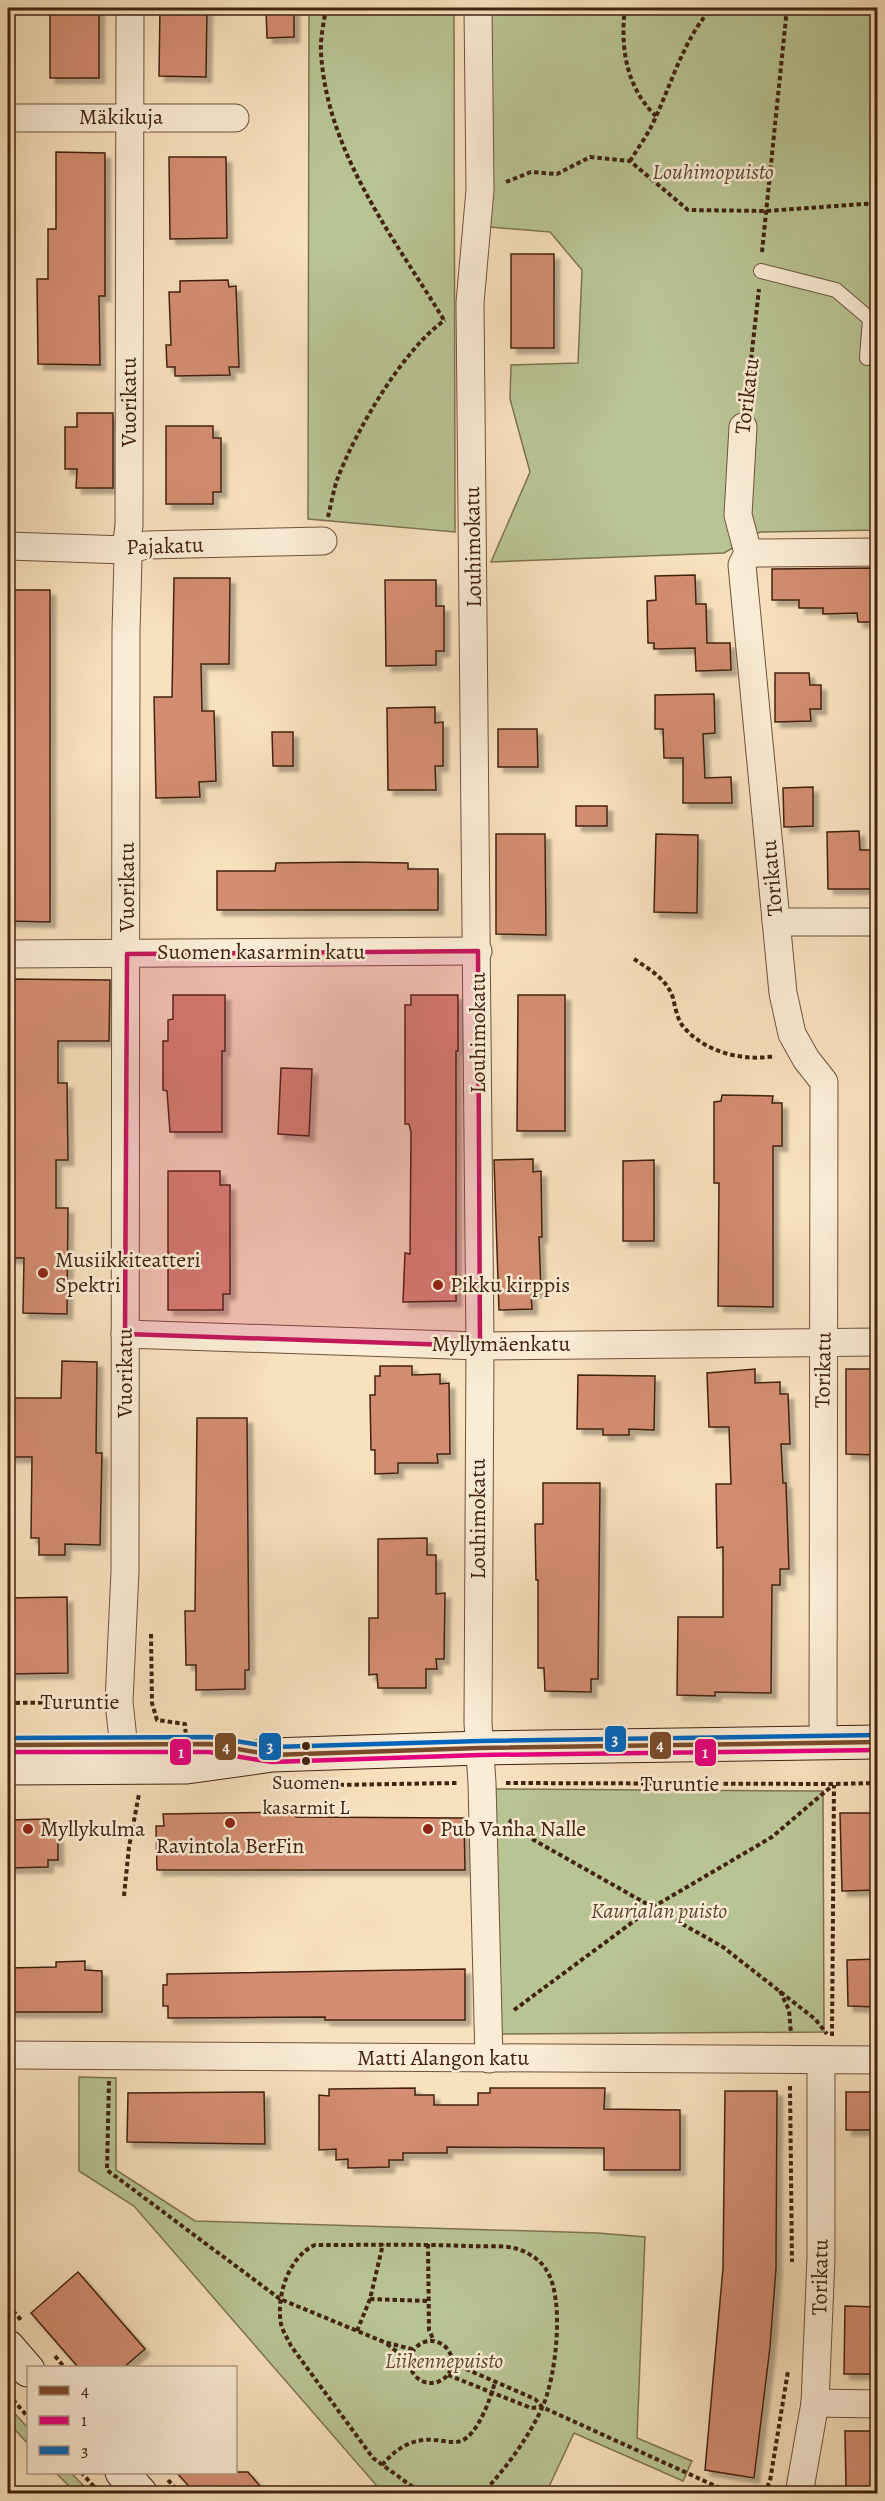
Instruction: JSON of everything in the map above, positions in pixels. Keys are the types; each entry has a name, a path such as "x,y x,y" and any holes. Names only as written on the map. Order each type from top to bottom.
{"main road":[{"name":"Turuntie","path":"8,1768 187,1767 272,1755 480,1748 878,1742"},
{"name":"Turuntie","path":"8,1745 130,1767"},
{"path":"8,2347 27,2369"},
{"path":"124,2474 141,2493"}],"street":[{"name":"Vuorikatu","path":"130,8 129,525 126,550 128,559 125,1571 119,1702 130,1767"},
{"name":"Louhimokatu","path":"478,8 480,190 470,303 480,1346 480,1748 489,2059"},
{"name":"Mäkikuja","path":"8,118 235,118"},
{"name":"Torikatu","path":"743,427 738,515 748,553 742,565 783,993 792,1034 824,1082 823,1743"},
{"name":"Pajakatu","path":"8,546 126,550 147,545 323,541"},
{"path":"748,553 878,552"},
{"path":"776,922 878,922"},
{"name":"Suomen kasarmin katu","path":"8,954 477,951"},
{"name":"Myllymäenkatu","path":"125,1334 480,1346 878,1342"},
{"name":"Torikatu","path":"799,2493 815,2403 827,2049"},
{"name":"Matti Alangon katu","path":"8,2055 489,2059 827,2049 878,2060"},
{"path":"815,2403 878,2404"}],"lane":[{"path":"761,271 836,290 870,319 867,358"}],"path":[{"path":"326,8 321,51 326,96 337,134 367,195 444,321"},
{"path":"625,8 622,30 633,86 646,106 656,116"},
{"path":"630,161 656,116 703,16 712,8"},
{"name":"Torikatu","path":"743,427 787,8"},
{"path":"480,190 531,172 556,174 590,157 630,161 688,210 766,211 878,203"},
{"path":"323,541 337,482 364,422 396,374 433,329 470,303"},
{"path":"634,959 657,974 672,994 681,1024 706,1045 739,1057 764,1058 802,1052"},
{"name":"Turuntie","path":"8,1703 152,1702"},
{"path":"124,1896 129,1847 130,1767"},
{"name":"Turuntie","path":"482,1783 834,1784 878,1782"},
{"path":"482,1783 512,1824 532,1839 723,1947 815,2019 827,2049"},
{"path":"488,2032 524,2002 653,1907 772,1837 834,1784"},
{"path":"827,2049 834,1784"},
{"path":"780,1991 789,2010 792,2038"},
{"path":"108,2055 107,2170 280,2299 384,2342 415,2349"},
{"path":"790,2085 792,2271"},
{"path":"357,2331 370,2299 383,2244"},
{"path":"428,2244 429,2330 435,2342"},
{"path":"426,2493 373,2458 291,2346 282,2328 280,2299 294,2263 305,2250 315,2245 428,2244 514,2248 534,2257 546,2269 552,2280 555,2304 556,2355 543,2407 503,2471 482,2493"},
{"path":"370,2299 428,2301"},
{"path":"384,2342 410,2362 414,2374 425,2382 438,2382 448,2374 452,2363 446,2347 435,2342 424,2343 415,2349 410,2362"},
{"path":"452,2363 535,2399 543,2407 732,2493"},
{"path":"764,2493 770,2481 789,2363"},
{"path":"448,2374 531,2408 543,2407"},
{"path":"382,2465 405,2444 433,2439 447,2442 461,2441 470,2436 493,2392 495,2382"},
{"path":"8,2394 27,2416"},
{"path":"83,2474 100,2493"},
{"path":"163,2474 181,2493"}],"highlighted area":[{"path":"478,951 480,1346 125,1334 127,954"}],"green space":[{"path":"309,8 454,8 455,532 308,519"},
{"name":"Louhimopuisto","path":"488,8 877,8 877,530 760,532 724,553 491,562 530,472 510,399 511,365 578,363 582,270 550,232 489,227"},
{"name":"Kaurialan puisto","path":"492,1789 823,1791 824,2032 497,2034"},
{"name":"Liikennepuisto","path":"79,2077 116,2078 116,2170 195,2221 598,2233 645,2237 637,2438 692,2461 683,2481 574,2433 546,2493 383,2493 134,2206 79,2171"},
{"path":"8,2406 27,2427 27,2443 8,2422"},
{"path":"57,2474 72,2474 91,2493 76,2493"}],"building":[{"path":"50,8 99,8 99,78 50,78"},
{"path":"160,8 207,8 206,77 159,76"},
{"path":"266,8 294,8 294,37 267,38"},
{"path":"56,152 105,153 105,296 99,296 100,365 38,364 37,279 48,279 48,229 56,229"},
{"path":"169,157 226,157 227,238 170,239"},
{"path":"511,254 554,254 554,348 511,348"},
{"path":"228,280 229,287 236,286 239,367 229,367 230,375 175,376 175,367 167,367 166,345 171,345 169,292 180,292 180,281"},
{"path":"77,413 113,413 113,488 76,488 77,469 65,469 65,427 77,427"},
{"path":"166,426 213,426 213,438 221,438 221,492 213,492 213,504 166,504"},
{"path":"872,568 873,576 878,576 878,622 858,622 857,613 823,614 823,608 799,608 799,600 772,600 772,569"},
{"path":"695,575 696,604 706,604 707,643 730,643 731,670 696,671 695,648 654,649 654,643 648,643 647,601 656,600 655,576"},
{"path":"174,578 230,578 229,664 201,664 202,711 214,711 216,781 199,782 200,797 156,798 154,697 172,697"},
{"path":"385,580 436,580 436,606 444,606 444,651 436,651 436,665 386,666"},
{"path":"8,590 50,590 50,922 8,921"},
{"path":"775,673 809,673 810,685 821,685 821,709 810,709 811,721 775,722"},
{"path":"714,694 715,733 703,734 705,778 731,777 732,803 683,803 683,758 664,758 663,729 655,729 655,695"},
{"path":"435,707 435,723 443,722 443,766 435,766 436,790 388,790 387,708"},
{"path":"498,729 537,729 538,767 498,767"},
{"path":"272,732 293,732 293,766 273,766"},
{"path":"813,787 813,826 784,827 783,788"},
{"path":"576,806 607,806 607,826 576,826"},
{"path":"859,831 860,850 878,850 878,889 828,889 827,832"},
{"path":"496,834 545,834 546,935 496,934"},
{"path":"656,834 698,835 697,913 654,912"},
{"path":"276,863 408,863 408,869 438,869 438,910 217,910 217,871 275,871"},
{"path":"8,979 110,980 109,1041 58,1041 58,1083 67,1083 68,1160 56,1160 56,1208 68,1208 67,1314 23,1313 24,1258 8,1258 8,1084 13,1084 13,1040 8,1040"},
{"path":"173,995 225,995 222,1132 170,1132 167,1091 163,1090 163,1041 168,1041 168,1020 173,1019"},
{"path":"411,995 458,995 456,1301 403,1302 405,1253 410,1254 411,1132 409,1124 405,1124 405,1005 411,1005"},
{"path":"518,995 565,995 565,1131 517,1131"},
{"path":"281,1068 312,1069 309,1136 278,1134"},
{"path":"722,1095 773,1096 772,1103 782,1103 782,1146 773,1146 773,1307 718,1306 719,1183 714,1183 714,1102 721,1101"},
{"path":"533,1159 533,1172 541,1171 542,1237 539,1237 541,1292 531,1292 532,1309 499,1310 494,1160"},
{"path":"654,1160 654,1241 623,1241 623,1161"},
{"path":"168,1171 220,1171 220,1185 230,1185 230,1294 223,1294 223,1310 168,1310"},
{"path":"62,1361 97,1362 96,1453 102,1453 100,1545 65,1544 65,1555 39,1555 39,1538 31,1538 32,1457 8,1457 8,1398 61,1398"},
{"path":"380,1366 412,1366 412,1375 440,1374 440,1384 449,1383 450,1454 437,1454 438,1463 398,1463 398,1473 375,1474 375,1450 371,1450 370,1395 375,1395 375,1376 380,1376"},
{"path":"755,1369 755,1383 780,1382 780,1394 788,1394 790,1444 781,1444 783,1483 786,1483 789,1569 780,1569 780,1585 772,1585 771,1693 715,1692 715,1696 677,1695 678,1617 723,1617 723,1547 717,1548 716,1484 731,1484 729,1427 709,1427 707,1373"},
{"path":"846,1369 878,1369 878,1455 846,1454"},
{"path":"578,1375 655,1376 654,1430 629,1429 629,1435 603,1435 603,1429 577,1429"},
{"path":"197,1418 247,1418 249,1670 245,1670 245,1689 196,1690 196,1665 186,1665 185,1611 195,1611"},
{"path":"543,1483 600,1483 598,1679 591,1679 591,1692 545,1691 544,1668 538,1668 538,1580 536,1580 535,1524 543,1524"},
{"path":"427,1538 427,1555 436,1555 436,1594 445,1593 444,1659 436,1659 437,1669 426,1669 426,1688 378,1688 377,1674 369,1675 369,1618 378,1618 378,1539"},
{"path":"67,1597 68,1673 8,1674 8,1598"},
{"path":"296,1812 296,1817 464,1818 465,1870 157,1870 156,1826 164,1826 163,1814"},
{"path":"840,1813 878,1813 878,1890 842,1891"},
{"name":"Myllykulma","path":"49,1819 49,1837 58,1837 58,1860 48,1860 48,1867 8,1868 8,1820"},
{"path":"878,1959 878,2007 848,2006 847,1960"},
{"path":"85,1961 85,1970 102,1971 102,2012 8,2012 8,1968 56,1967 56,1962"},
{"path":"465,1969 465,2020 325,2020 325,2017 168,2018 168,2006 163,2006 163,1985 167,1985 167,1974"},
{"path":"415,2088 415,2095 434,2095 434,2105 478,2105 478,2093 490,2093 490,2088 605,2088 604,2109 680,2110 680,2170 604,2170 604,2148 447,2147 447,2153 403,2153 403,2160 389,2160 389,2167 348,2168 348,2159 336,2160 336,2149 319,2150 319,2095 329,2096 329,2089"},
{"path":"725,2091 777,2091 776,2268 770,2347 754,2478 705,2470 723,2268"},
{"path":"264,2092 265,2144 127,2142 128,2093"},
{"path":"846,2092 878,2092 878,2130 846,2130"},
{"path":"78,2272 145,2349 125,2366 77,2366 31,2313"},
{"path":"845,2306 878,2307 878,2374 844,2374"},
{"path":"845,2431 878,2431 878,2487 846,2487"},
{"path":"248,2472 266,2493 195,2493 178,2474"}],"transit line":[{"name":"3","path":"8,1738 210,1737 273,1747 480,1741 878,1735"},
{"name":"4","path":"8,1745 210,1744 272,1755 480,1748 878,1742"},
{"name":"1","path":"8,1752 209,1752 272,1762 480,1755 878,1750"}],"place":[{"name":"Musiikkiteatteri Spektri","path":"43,1273"},
{"name":"Pikku kirppis","path":"438,1285"},
{"name":"Suomen kasarmit L","path":"306,1761"},
{"name":"Ravintola BerFin","path":"230,1823"},
{"name":"Myllykulma","path":"28,1829"},
{"name":"Pub Vanha Nalle","path":"428,1829"}]}
